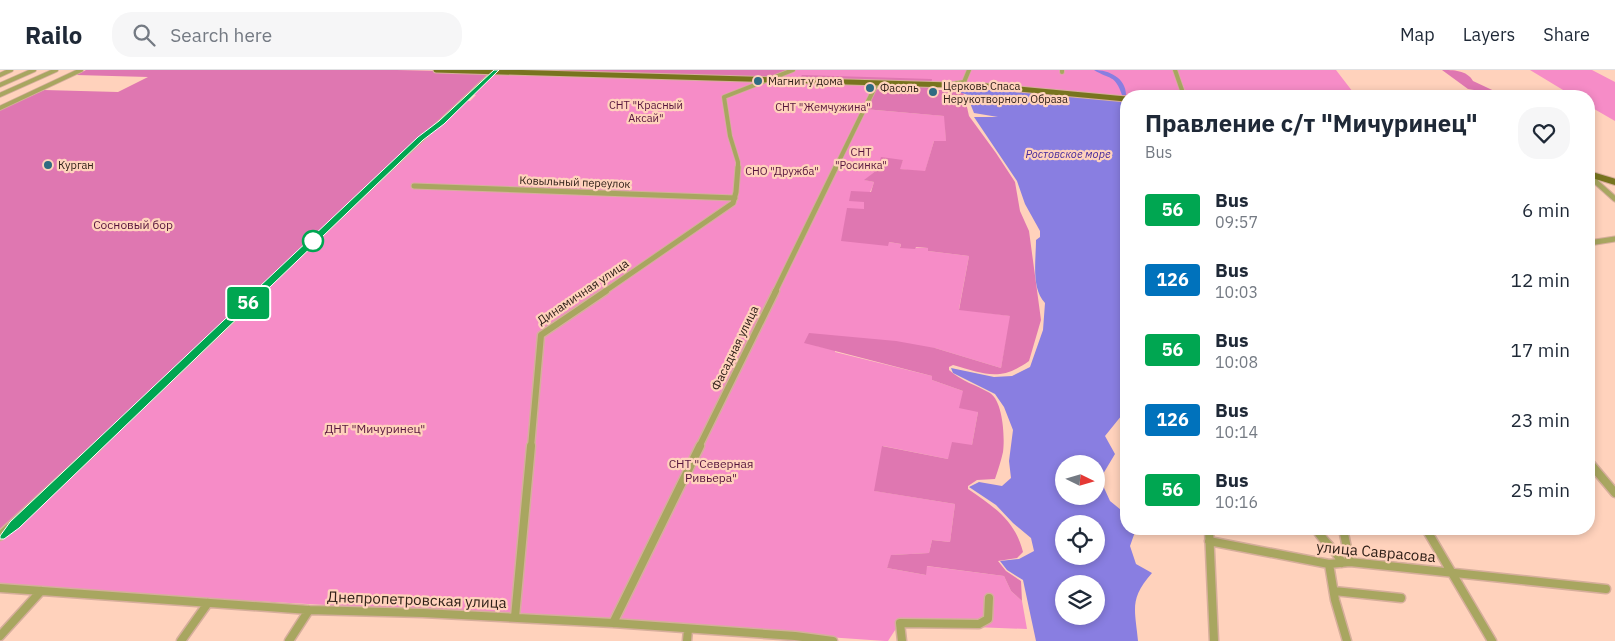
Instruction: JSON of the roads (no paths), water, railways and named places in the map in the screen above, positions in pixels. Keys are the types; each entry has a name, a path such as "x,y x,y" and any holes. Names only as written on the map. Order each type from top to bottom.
{"main road":[{"path":"436,70 496,70 993,86 1120,98"},
{"path":"1595,176 1615,182"}],"street":[{"path":"0,75 10,70"},
{"path":"0,85 34,70"},
{"path":"0,95 56,70"},
{"path":"0,108 81,70"},
{"path":"0,536 14,525 496,70"},
{"path":"735,198 738,162 730,136 724,97 793,70"},
{"path":"951,85 964,82 969,70"},
{"path":"1175,70 1182,90"},
{"name":"Фасадная улица","path":"613,623 877,83"},
{"path":"1595,180 1615,199"},
{"name":"Ковыльный переулок","path":"414,186 735,198"},
{"name":"Динамичная улица","path":"515,617 541,335 729,208 735,198"},
{"path":"1595,242 1615,239"},
{"path":"1595,469 1615,493"},
{"path":"1209,535 1214,641"},
{"path":"1318,535 1320,539 1335,549 1346,563"},
{"path":"1344,535 1346,563"},
{"path":"1430,535 1492,641"},
{"name":"улица Саврасова","path":"1209,541 1329,564 1346,563 1452,572 1606,588"},
{"path":"1329,564 1347,641"},
{"name":"Днепропетровская улица","path":"0,588 308,610 515,617 613,623 833,641"},
{"path":"0,636 41,591"},
{"path":"1334,591 1401,598"},
{"path":"902,641 900,623 979,624 988,619 989,598"},
{"path":"181,641 208,603"},
{"path":"289,641 308,610"},
{"path":"687,641 688,629"}],"water":[{"name":"Ростовское море","path":"960,89 970,92 991,89 1120,101 1120,417 1105,436 1115,454 1105,471 1105,455 1055,455 1055,505 1105,505 1105,490 1110,501 1120,509 1120,535 1134,535 1130,546 1136,564 1152,573 1140,590 1135,605 1138,641 1036,641 1023,580 1007,570 1000,561 1019,559 1034,551 1031,538 996,505 969,487 979,482 1002,486 1011,478 1009,461 1013,430 1004,407 995,394 953,373 951,368 994,377 1012,376 1030,367 1043,330 1045,303 1038,290 1035,273 1036,240 1040,237 1040,231 1025,204 1017,181 974,117 998,117 974,113 968,98 971,96 959,92"}],"waterway":[{"path":"1096,70 1111,75 1118,80 1123,90"}],"place":[{"name":"Магнит у дома","path":"758,81"},
{"name":"Фасоль","path":"870,88"},
{"name":"Церковь Спаса Нерукотворного Образа","path":"933,92"},
{"name":"Курган","path":"48,165"}],"park label":[{"name":"СНТ \"Жемчужина\"","path":"823,107"},
{"name":"СНТ \"Красный Аксай\"","path":"646,111"},
{"name":"СНТ \"Росинка\"","path":"861,158"},
{"name":"СНО \"Дружба\"","path":"782,171"},
{"name":"Сосновый бор","path":"133,225"},
{"name":"ДНТ \"Мичуринец\"","path":"375,429"},
{"name":"СНТ \"Северная Ривьера\"","path":"711,471"}]}
